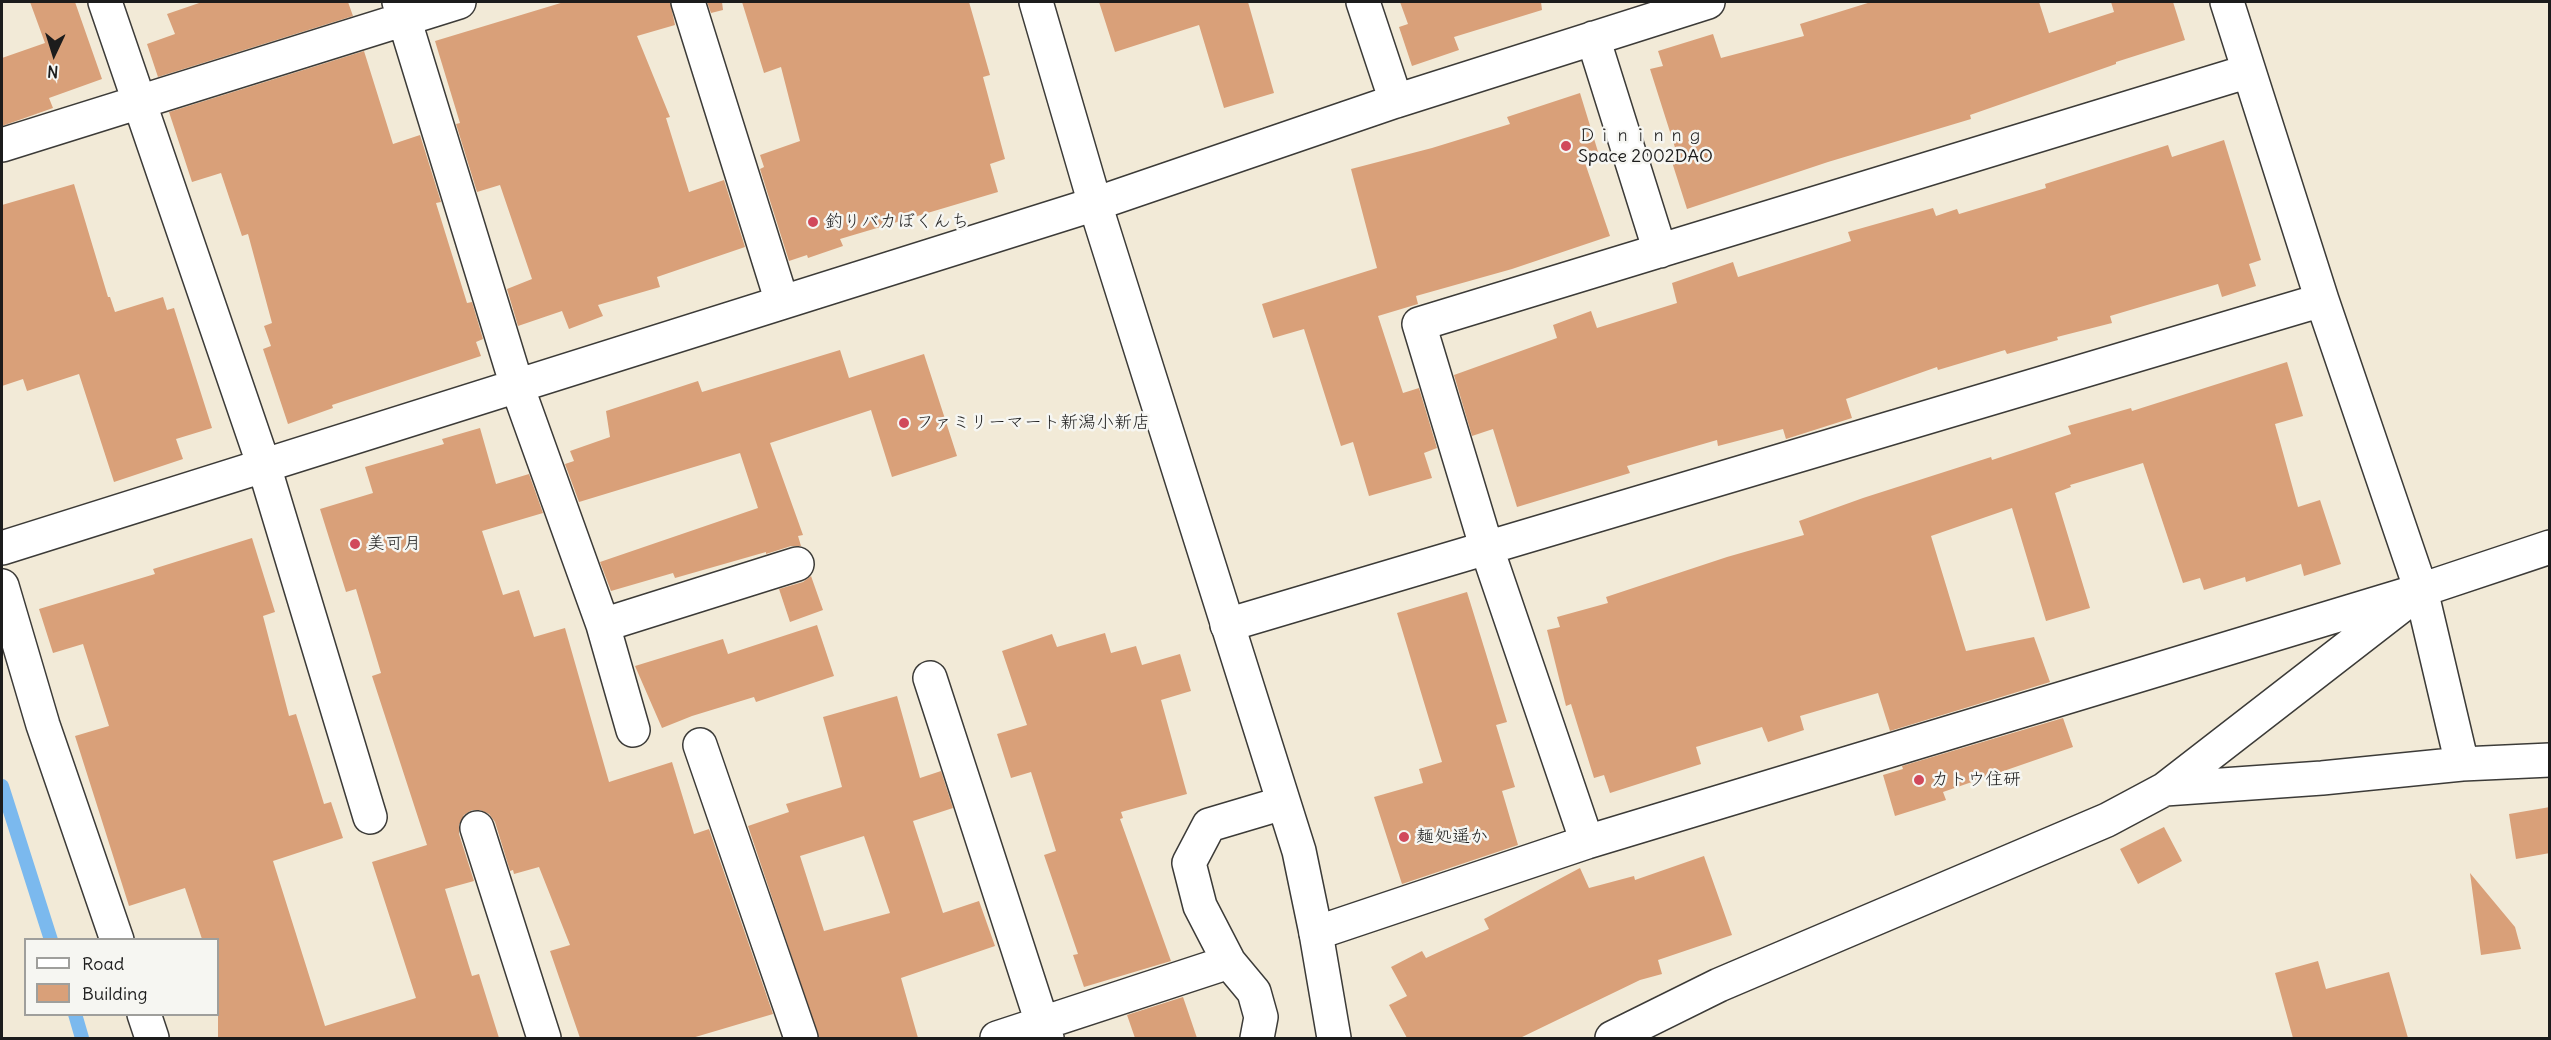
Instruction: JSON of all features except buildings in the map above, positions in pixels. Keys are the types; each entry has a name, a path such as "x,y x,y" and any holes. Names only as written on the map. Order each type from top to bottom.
{"street":[{"path":"105,2 264,466 370,817"},
{"path":"2,145 138,102 402,10 459,2"},
{"path":"688,2 782,302"},
{"path":"1036,2 1095,204 1299,851 1334,1038"},
{"path":"1363,2 1396,101"},
{"path":"2,548 1095,204 1396,101 1708,2"},
{"path":"2227,2 2322,300 2421,590 2462,764"},
{"path":"402,10 517,386 603,625 633,730"},
{"path":"1593,38 1660,251"},
{"path":"1587,842 1487,549 1419,324 2249,71"},
{"path":"1227,625 2322,300"},
{"path":"1316,933 1587,842 2421,590 2550,547"},
{"path":"603,625 797,564"},
{"path":"2,586 43,725 117,938"},
{"path":"1612,1038 1719,985 2107,820 2165,789 2421,590"},
{"path":"930,678 1044,1031"},
{"path":"700,745 801,1038"},
{"path":"2165,789 2322,778 2462,764 2550,760"},
{"path":"1257,1038 1261,1017 1254,992 1229,962 1200,906 1189,863 1209,825 1283,803"},
{"path":"477,828 544,1038"},
{"path":"997,1038 1044,1031 1229,962"},
{"path":"145,1016 152,1038"}],"waterway":[{"path":"2,786 50,938"},
{"path":"76,1016 82,1038"}],"place":[{"name":"Ｄｉｎｉｎｎｇ Space 2002DAO","path":"1566,146"},
{"name":"釣りバカぼくんち","path":"813,222"},
{"name":"ファミリーマート新潟小新店","path":"904,423"},
{"name":"美可月","path":"355,544"},
{"name":"カトウ住研","path":"1919,780"},
{"name":"麺処遥か","path":"1404,837"}]}
